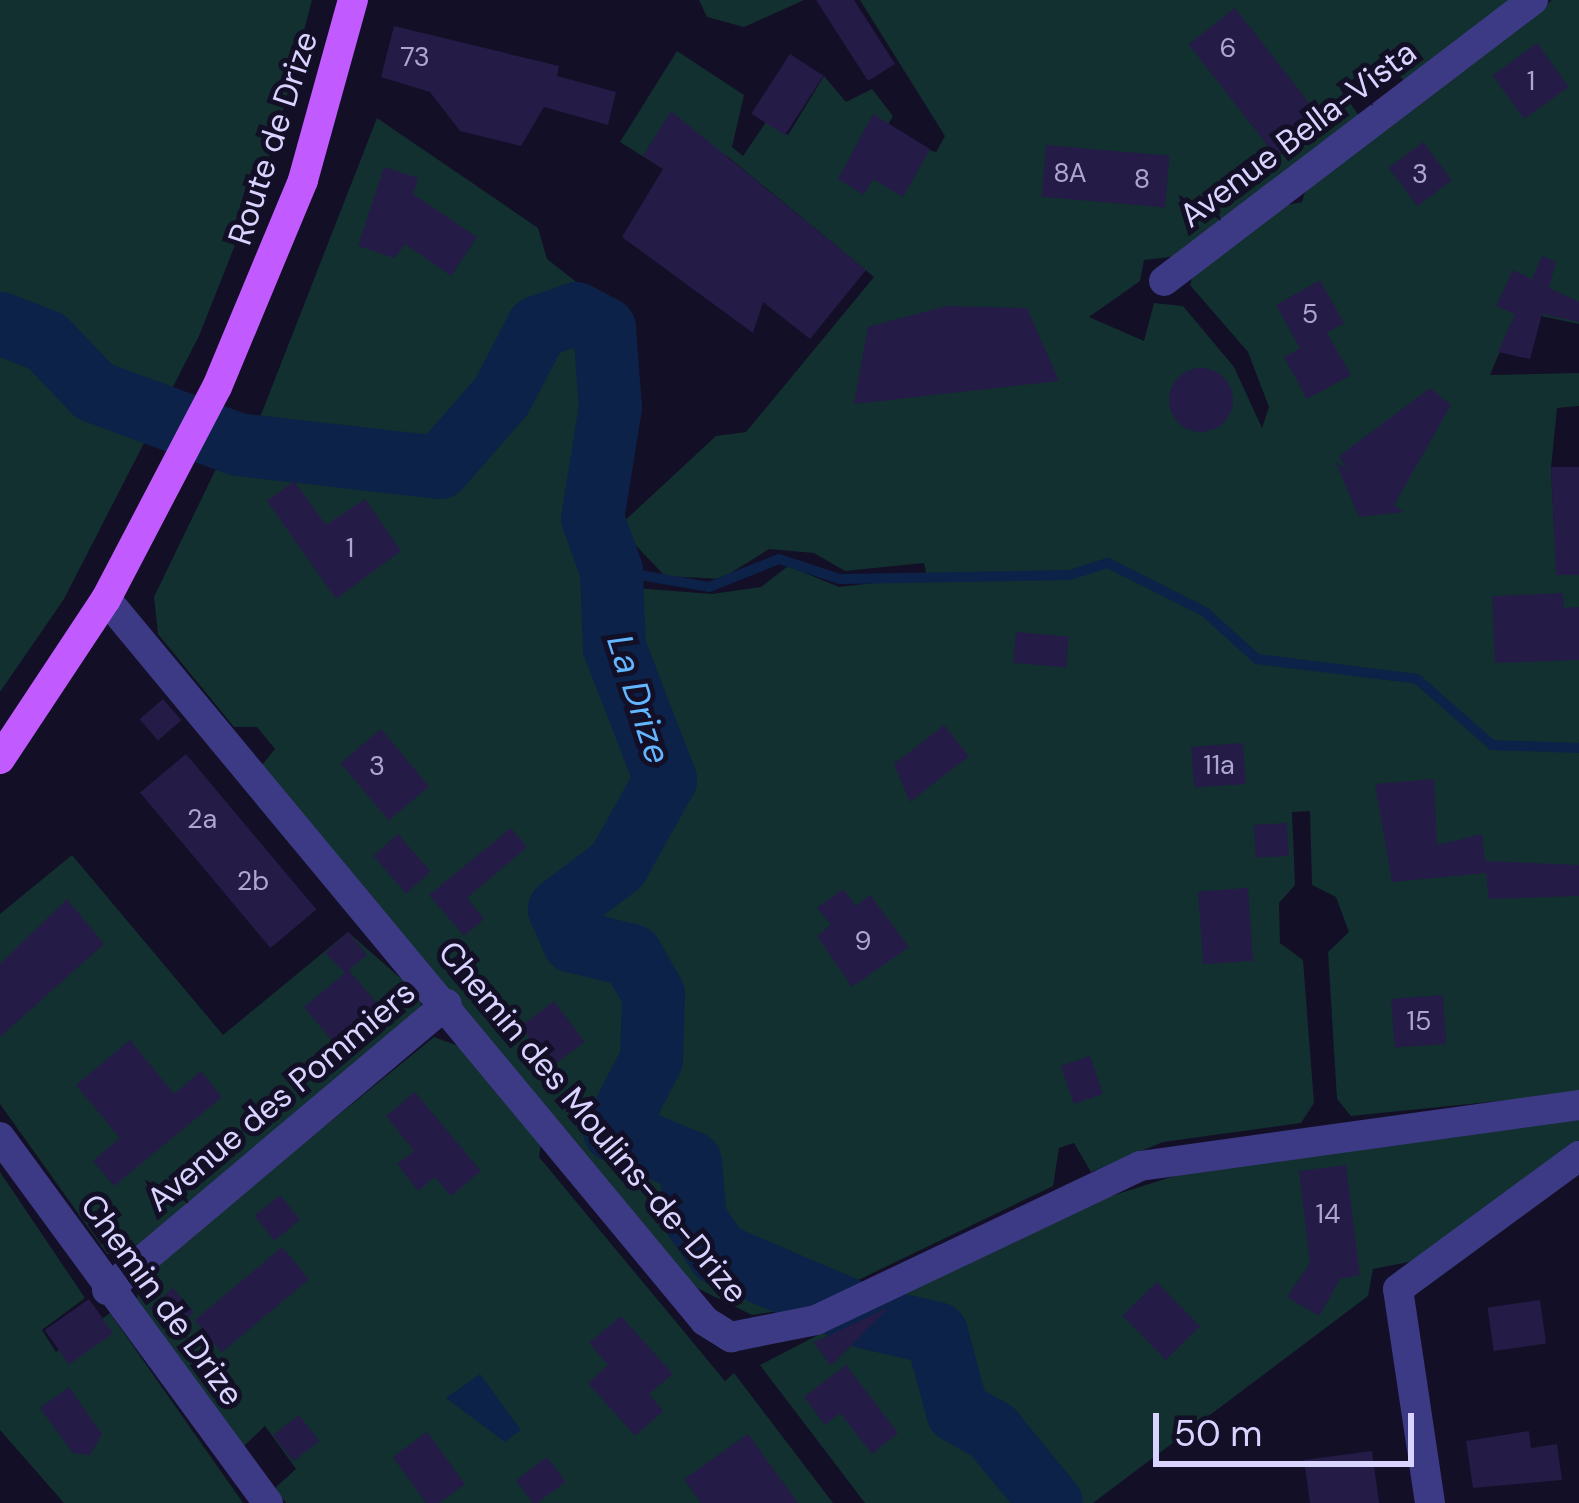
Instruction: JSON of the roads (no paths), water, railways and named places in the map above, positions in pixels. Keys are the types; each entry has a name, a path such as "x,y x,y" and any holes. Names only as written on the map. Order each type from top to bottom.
{"main road":[{"name":"Route de Drize","path":"0,759 106,599 175,473 257,296 353,0"}],"street":[{"name":"Avenue Bella-Vista","path":"1164,281 1533,0"},
{"name":"Chemin des Moulins-de-Drize","path":"106,599 716,1331 755,1339 816,1320 924,1264 1139,1166 1579,1105"},
{"name":"Avenue des Pommiers","path":"106,1290 447,1004"},
{"name":"Chemin de Drize","path":"0,1138 106,1290 268,1503"},
{"path":"1430,1503 1398,1289 1579,1156"}],"water":[{"path":"480,1374 521,1430 505,1442 446,1398"}],"waterway":[{"name":"La Drize","path":"0,323 46,341 94,391 237,444 439,467 501,396 537,327 576,313 604,328 610,407 592,518 611,570 614,647 665,779 617,865 559,909 573,941 631,955 653,994 651,1059 614,1130 690,1162 695,1219 719,1254 866,1317 936,1333 957,1411 992,1431 1051,1503"},
{"path":"611,570 709,587 779,559 840,579 1070,575 1108,563 1205,612 1257,659 1417,679 1492,745 1579,748"}]}
